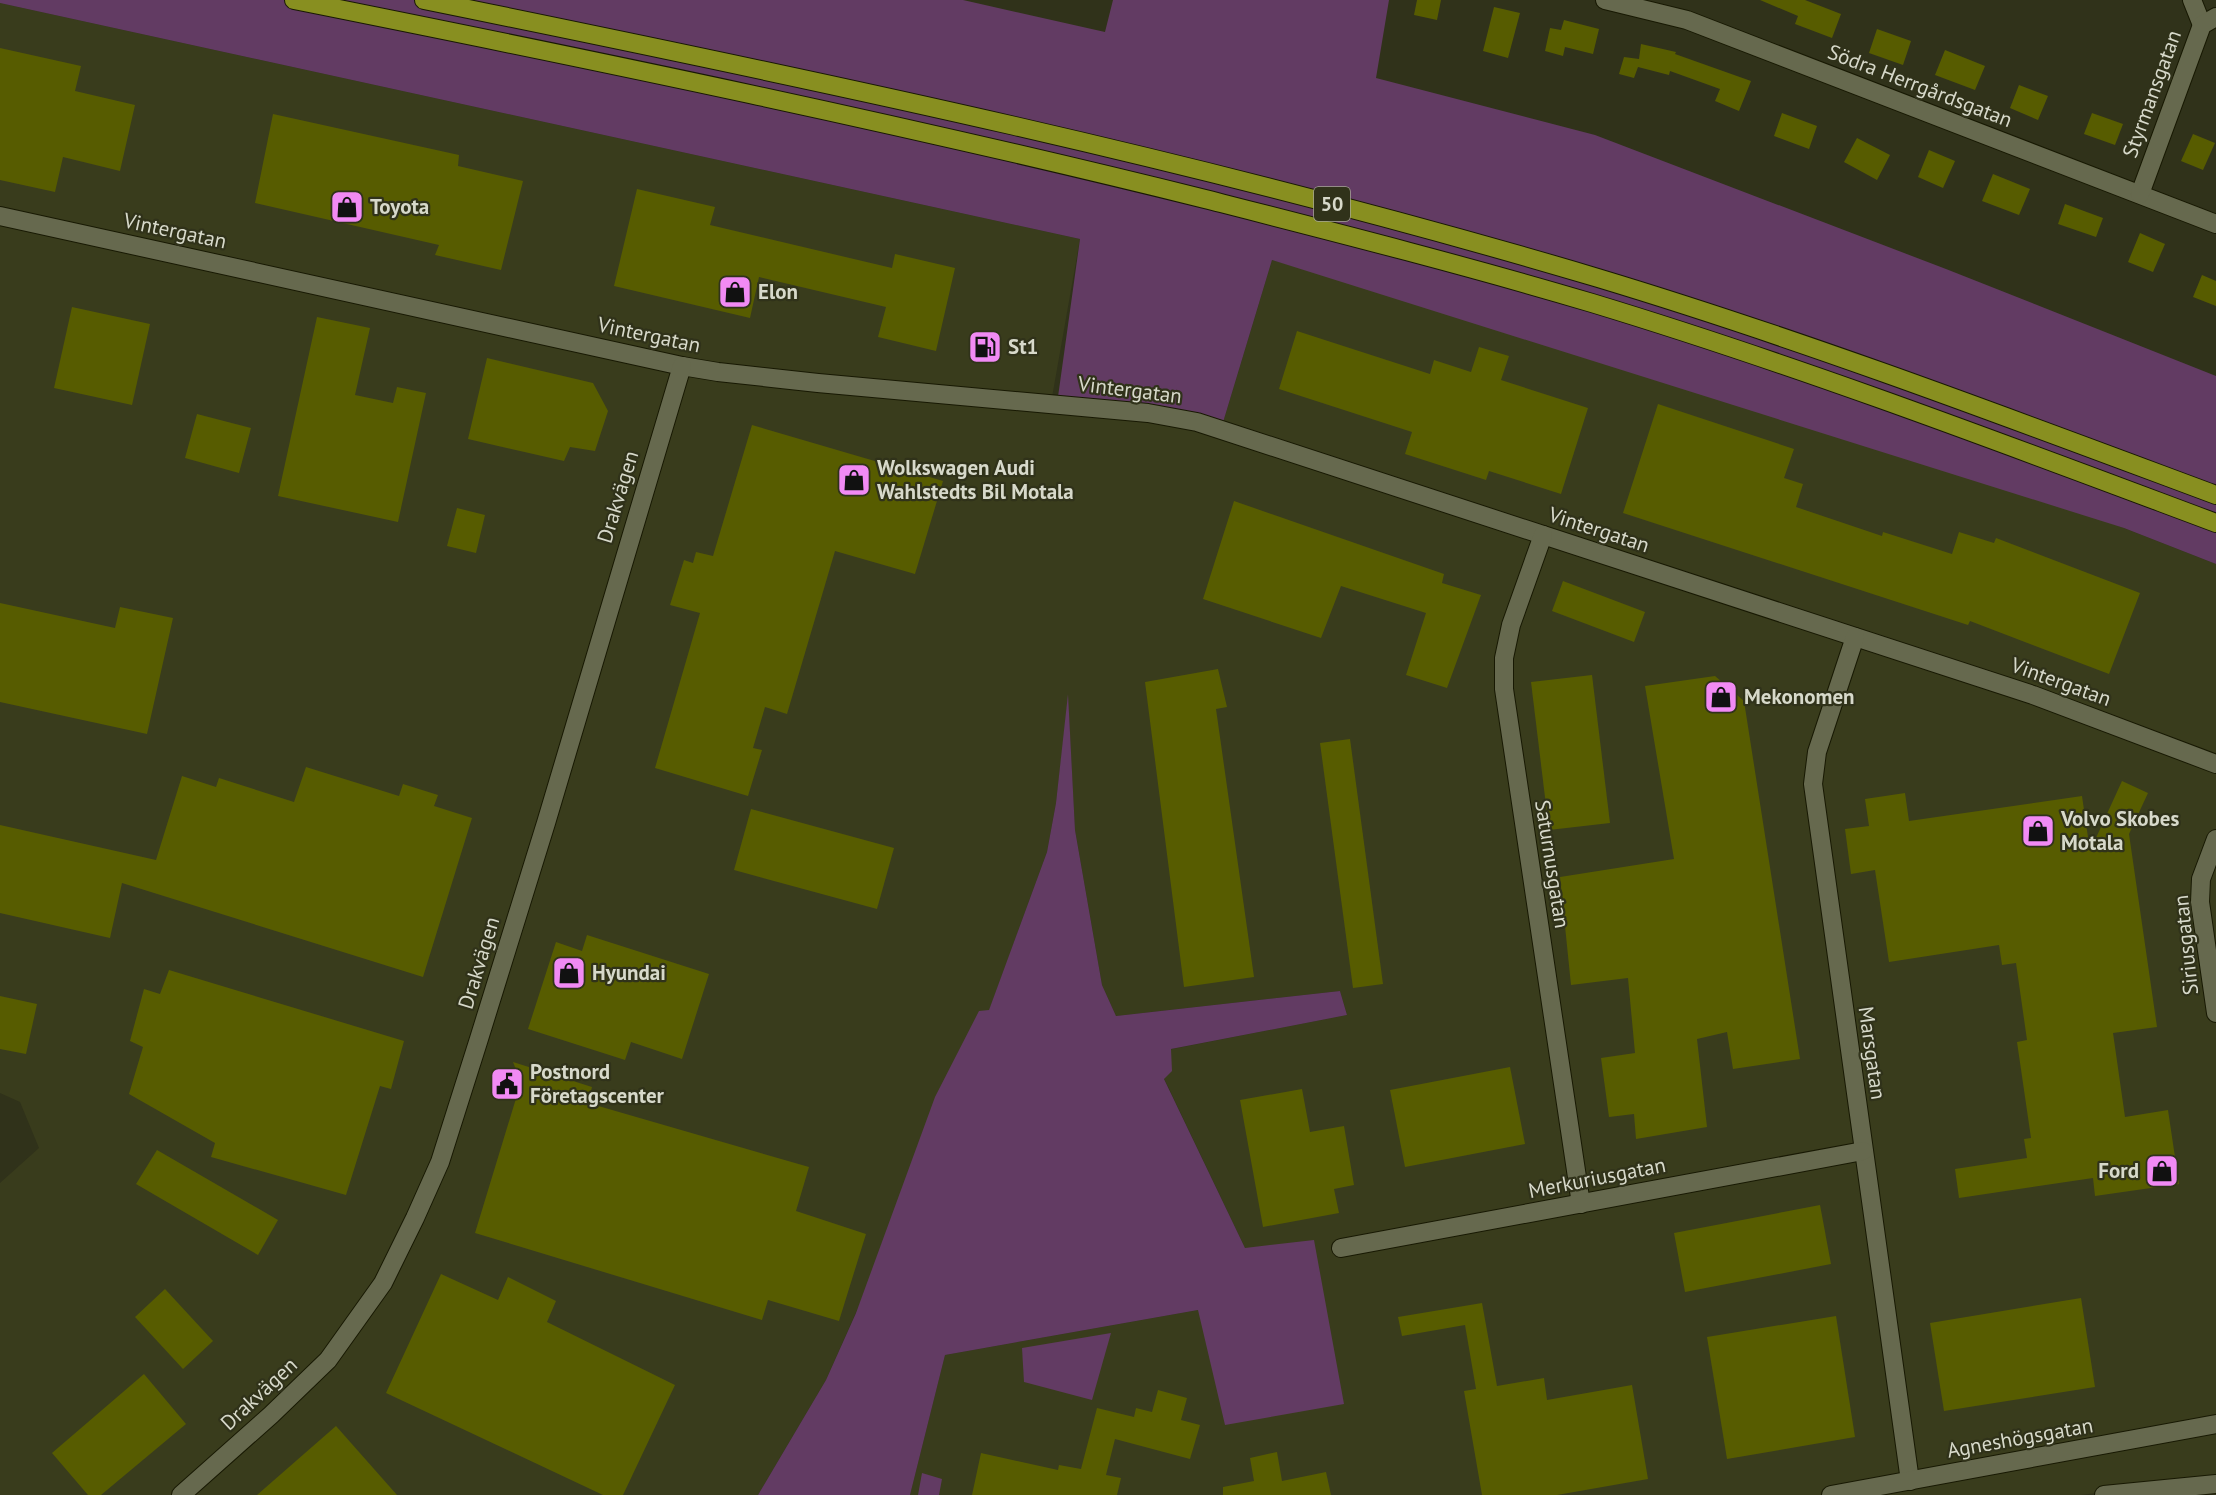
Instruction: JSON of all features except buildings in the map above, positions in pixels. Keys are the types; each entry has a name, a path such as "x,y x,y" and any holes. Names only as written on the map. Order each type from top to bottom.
{"highway":[{"name":"50","path":"294,0 828,111 1094,172 1463,266 1595,304 1791,368 2216,523"},
{"name":"50","path":"424,0 836,86 1091,144 1472,242 1602,279 1802,344 2216,495"}],"street":[{"name":"Södra Herrgårdsgatan","path":"1605,0 1687,20 2216,224"},
{"path":"2192,0 2209,21"},
{"name":"Styrmansgatan","path":"2140,194 2209,21"},
{"name":"Vintergatan","path":"0,216 681,366 762,377 1178,417 1221,429 2033,695 2216,764"},
{"name":"Drakvägen","path":"181,1495 271,1415 328,1360 383,1283 440,1162 546,823 681,366"},
{"name":"Saturnusgatan","path":"1543,535 1511,625 1504,658 1504,689 1581,1203"},
{"name":"Marsgatan","path":"1855,637 1818,752 1813,784 1910,1480"},
{"name":"Siriusgatan","path":"2216,839 2202,879 2200,902 2216,1013"},
{"name":"Merkuriusgatan","path":"1341,1248 1863,1151"},
{"name":"Agneshögsgatan","path":"1832,1495 2216,1424"},
{"path":"2104,1495 2216,1484"}],"shaded area":[{"path":"0,0 963,0 1105,32 1113,0 1389,0 1376,78 1595,135 1946,269 2216,376 2216,564 2124,528 1272,260 1221,429 1057,404 1080,239 0,3"},
{"path":"0,3 1080,239 1051,403 1221,429 1272,260 1731,391 2124,528 2216,564 2216,1478 2081,1495 910,1495 945,1355 1198,1310 1245,1248 1152,1053 1347,1015 1340,991 1116,1016 1102,985 1075,830 1068,700 1056,803 1047,852 986,1019 826,1380 758,1495 0,1495 0,1183 39,1148 20,1102 0,1093"},
{"path":"1068,694 1075,830 1102,985 1116,1016 1340,991 1347,1015 1171,1049 1172,1071 1164,1079 1245,1248 1314,1240 1344,1404 1225,1425 1198,1310 945,1355 910,1495 758,1495 826,1380 856,1313 935,1097 979,1011 989,1010 1047,852 1056,803"},
{"path":"1111,1333 1092,1400 1024,1382 1022,1348"},
{"path":"922,1473 942,1479 939,1495 918,1495"}],"place":[{"name":"Toyota","path":"347,207"},
{"name":"Elon","path":"735,292"},
{"name":"St1","path":"985,347"},
{"name":"Wolkswagen Audi Wahlstedts Bil Motala","path":"854,480"},
{"name":"Mekonomen","path":"1721,697"},
{"name":"Volvo Skobes Motala","path":"2038,831"},
{"name":"Hyundai","path":"569,973"},
{"name":"Postnord Företagscenter","path":"507,1084"},
{"name":"Ford","path":"2162,1171"}]}
